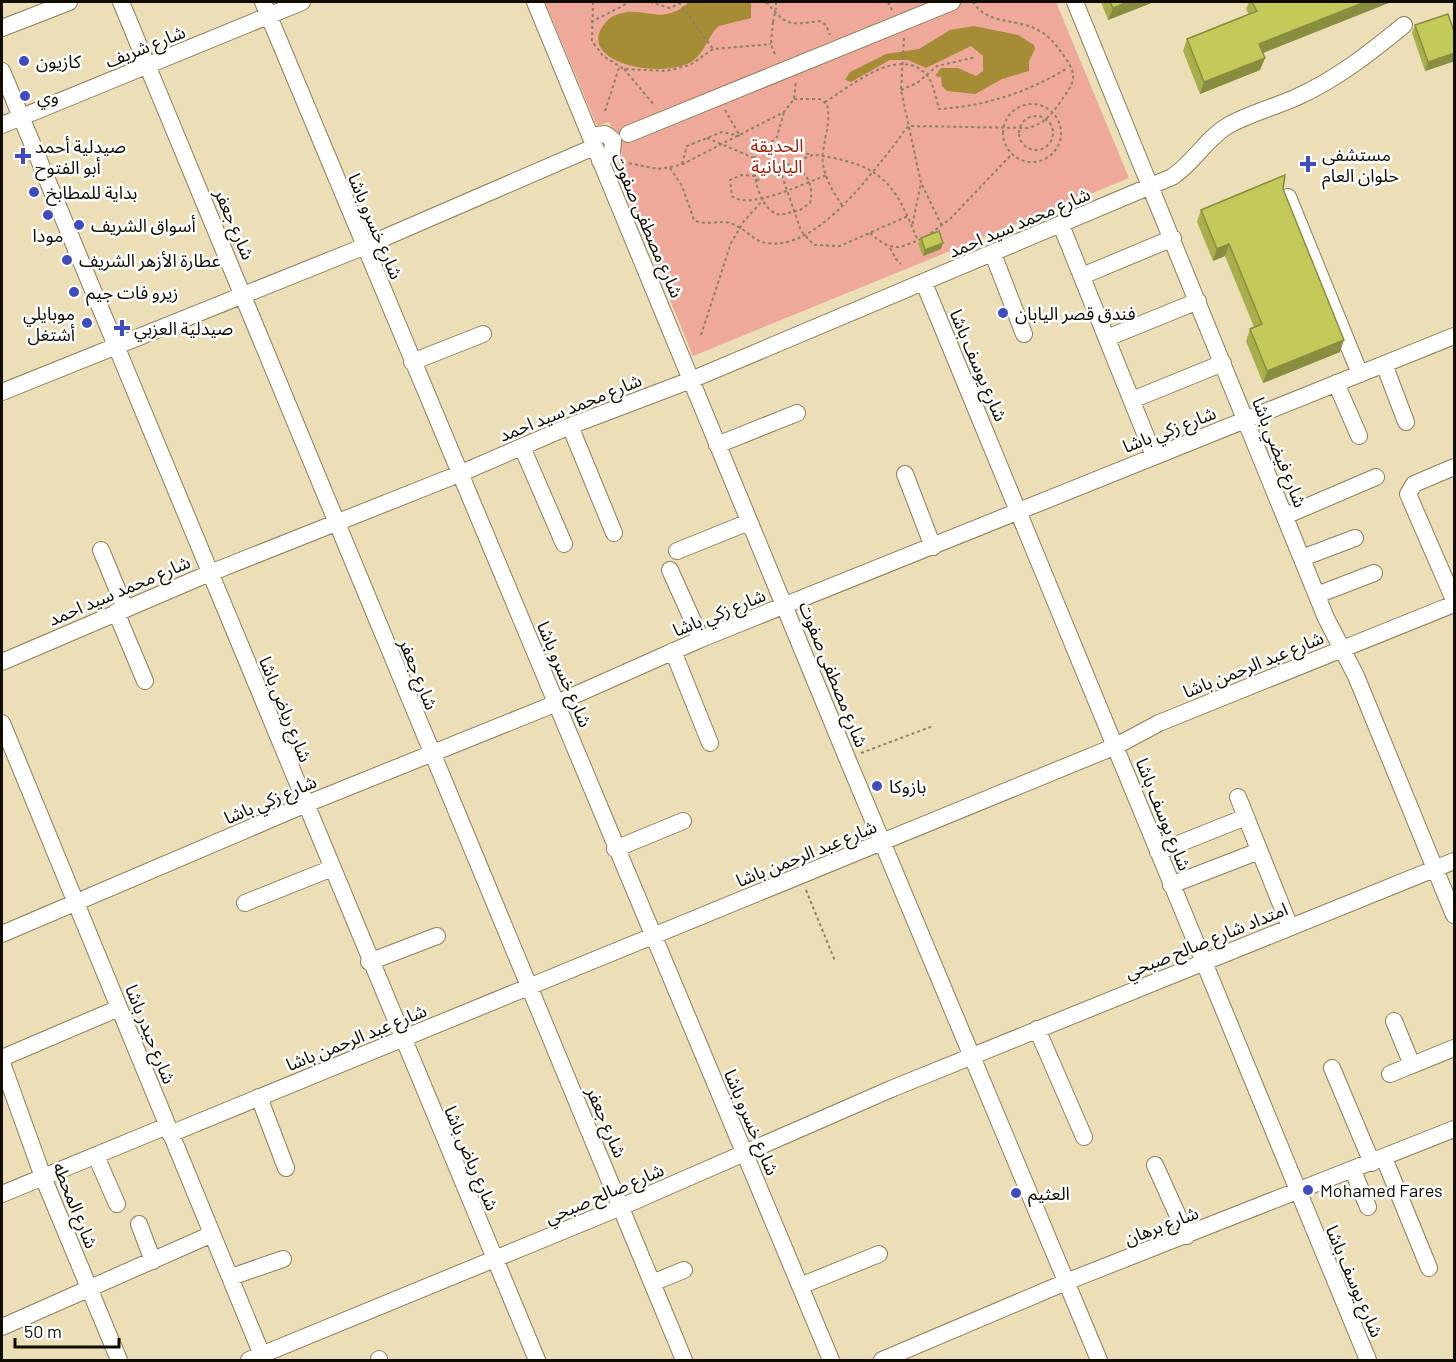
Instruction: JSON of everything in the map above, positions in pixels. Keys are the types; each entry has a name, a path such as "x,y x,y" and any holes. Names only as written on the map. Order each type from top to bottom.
{"street":[{"path":"2,28 69,2"},
{"name":"شارع جعفر","path":"121,2 430,754 684,1360"},
{"name":"شارع شريف","path":"2,125 147,66 266,8 302,2"},
{"name":"شارع مصطفى صفوت","path":"536,2 882,843 1099,1360"},
{"path":"2,393 363,247 595,148 605,134 620,137 952,2"},
{"name":"شارع فيضي باشا","path":"1076,2 1317,595 1356,676 1455,915"},
{"name":"شارع خسرو باشا","path":"266,8 363,247 557,703 615,849 831,1360"},
{"name":"شارع محمد سيد احمد","path":"2,662 210,573 459,474 570,426 691,380 1152,186 1184,169 1213,135 1229,125 1298,96 1326,81 1380,45 1404,24"},
{"name":"شارع رياض باشا","path":"2,71 330,869 537,1360"},
{"path":"595,148 612,152 620,137"},
{"path":"1288,196 1360,374"},
{"path":"1061,225 1154,456"},
{"path":"1082,276 1173,238"},
{"path":"993,254 1024,334"},
{"name":"شارع يوسف باشا","path":"924,283 1116,746 1297,1193 1368,1360"},
{"path":"1107,338 1198,301"},
{"path":"412,362 483,334"},
{"name":"شارع زكي باشا","path":"2,934 304,805 557,703 701,639 786,607 1455,336"},
{"path":"1132,400 1223,363"},
{"path":"1384,364 1406,422"},
{"path":"1336,384 1359,436"},
{"path":"717,445 797,413"},
{"path":"570,426 614,533"},
{"path":"522,447 564,544"},
{"path":"1455,467 1414,484 1408,494 1455,602"},
{"path":"905,474 933,547"},
{"path":"1285,516 1376,477"},
{"path":"677,551 749,522"},
{"path":"1302,558 1355,538"},
{"path":"101,550 145,681"},
{"path":"670,570 701,639"},
{"path":"1317,595 1374,573"},
{"name":"شارع عبد الرحمن باشا","path":"2,1194 96,1156 259,1097 402,1039 1116,746 1140,731 1455,602"},
{"path":"673,651 710,742"},
{"name":"شارع حيدر باشا","path":"2,723 210,1235 231,1277 258,1359"},
{"path":"1238,797 1290,927"},
{"path":"1158,852 1246,817"},
{"path":"615,849 683,821"},
{"path":"1171,885 1259,851"},
{"name":"امتداد شارع صالح صبحي","path":"972,1057 1455,861"},
{"path":"245,903 330,869"},
{"path":"369,962 437,936"},
{"path":"2,1058 119,1008"},
{"path":"1394,1020 1412,1065"},
{"path":"1037,1029 1084,1137"},
{"path":"1390,1074 1455,1048"},
{"name":"شارع صالح صبحي","path":"258,1359 621,1207 891,1089 972,1057"},
{"name":"شارع المحطه","path":"2,1063 43,1177 119,1360"},
{"path":"1332,1068 1429,1268"},
{"path":"259,1097 285,1168"},
{"name":"شارع برهان","path":"882,1360 1066,1282 1455,1129"},
{"path":"96,1156 117,1204"},
{"path":"1155,1165 1187,1236"},
{"path":"1353,1171 1368,1207"},
{"path":"139,1224 153,1261"},
{"path":"2,1327 210,1235"},
{"path":"800,1286 879,1254"},
{"path":"231,1277 283,1258"},
{"path":"652,1283 684,1270"}],"path":[{"path":"593,2 591,35 597,49 619,68 652,72 680,69 713,49 771,44"},
{"path":"591,22 630,2"},
{"path":"650,2 670,8 681,2 713,49"},
{"path":"766,2 790,24 801,25 820,21 828,28"},
{"path":"623,162 650,169 681,165 724,145 784,112 794,99 796,82 771,44 776,2"},
{"path":"909,126 1020,128 1034,126 1053,112 1074,76 1058,48 1039,30 1020,22 986,15 974,2"},
{"path":"904,36 901,90 921,183 942,226"},
{"path":"901,90 917,83 941,64 976,57"},
{"path":"825,102 872,74 902,61 928,75 939,109 972,105 1005,97 1036,85 1066,69"},
{"path":"604,111 619,68"},
{"path":"624,69 666,118"},
{"path":"720,96 728,117 740,136"},
{"path":"794,99 820,99 828,107 828,130 822,156 833,192 842,205"},
{"path":"1038,104 1053,112 1058,120 1061,138 1053,154 1037,162 1028,162 1011,155 1003,141 1003,127 1007,117 1020,106 1038,104"},
{"path":"754,158 770,146 779,133 784,112"},
{"path":"1031,117 1046,119 1052,126 1053,135 1049,144 1041,149 1032,149 1024,144 1020,137 1020,128 1031,117"},
{"path":"670,168 682,186 694,220 702,223 726,223 740,227 762,243 779,244 803,236 826,221 909,126"},
{"path":"681,165 687,146 722,132 740,136"},
{"path":"707,138 754,158"},
{"path":"770,146 853,162 872,170 891,186 908,216 918,241"},
{"path":"796,167 808,154"},
{"path":"890,248 898,248 918,241 942,226 1011,155"},
{"path":"754,158 756,176 757,181 762,200 776,215 794,212 810,203 811,196 807,182 796,167 778,164 765,171 757,181"},
{"path":"778,164 803,236 814,245 832,248 908,216"},
{"path":"756,176 741,175 729,183 730,193 735,199 762,200 827,175"},
{"path":"912,226 921,183"},
{"path":"701,334 724,262 740,227 762,200"},
{"path":"870,233 890,248 901,264"},
{"path":"847,758 933,726"},
{"path":"801,876 835,961"}],"green space":[{"name":"الحديقة اليابانية","path":"545,2 1056,2 1129,178 693,356 616,169 622,154 616,131 613,132 609,122 597,126"}],"shaded area":[{"path":"689,2 751,2 751,18 719,26 696,59 676,67 658,69 621,63 607,55 599,45 599,32 610,18 631,12 668,14"},
{"path":"974,26 1018,35 1034,45 1035,49 1029,61 1029,71 1002,79 975,94 947,91 942,86 941,77 935,76 941,68 958,68 976,76 983,71 983,56 971,46 926,68 908,60 890,60 851,82 845,80 850,72 886,54 919,49 950,30"}],"building":[{"path":"1110,2 1128,2 1113,8"},
{"path":"1252,2 1365,2 1259,44 1265,58 1204,82 1187,39 1257,11"},
{"path":"1448,14 1455,34 1455,53 1428,62 1415,25"},
{"path":"1285,175 1283,189 1344,340 1267,371 1250,329 1262,324 1229,244 1217,249 1201,210"},
{"path":"939,231 943,243 925,250 921,238"}],"place":[{"name":"كازيون","path":"24,61"},
{"name":"وي","path":"25,96"},
{"name":"صيدلية أحمد أبو الفتوح","path":"23,156"},
{"name":"مستشفى حلوان العام","path":"1308,164"},
{"name":"بداية للمطابخ","path":"34,192"},
{"name":"مودا","path":"48,215"},
{"name":"أسواق الشريف","path":"79,225"},
{"name":"عطارة الأزهر الشريف","path":"67,260"},
{"name":"زيرو فات جيم","path":"74,292"},
{"name":"فندق قصر اليابان","path":"1003,313"},
{"name":"موبايلي أشتغل","path":"87,323"},
{"name":"صيدلية العزبي","path":"122,328"},
{"name":"بازوكا","path":"877,786"},
{"name":"Mohamed Fares","path":"1308,1190"},
{"name":"العثيم","path":"1016,1193"}]}
